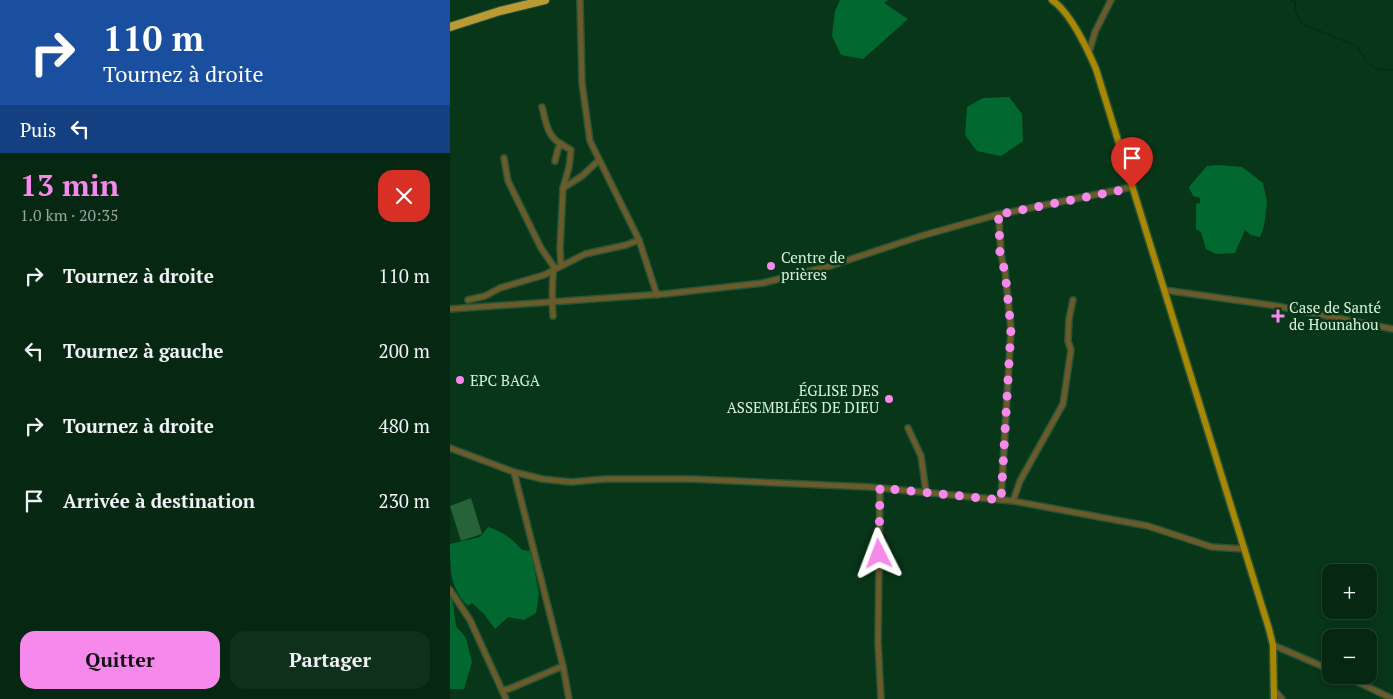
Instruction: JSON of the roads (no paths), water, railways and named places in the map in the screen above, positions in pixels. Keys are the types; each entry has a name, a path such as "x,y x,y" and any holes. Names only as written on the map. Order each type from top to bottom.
{"highway":[{"path":"450,27 486,15 545,0"}],"main road":[{"path":"1052,0 1059,5 1089,52 1096,69 1245,549 1273,646 1274,699"}],"street":[{"path":"580,0 584,106 590,140 639,240 656,295"},
{"path":"1089,52 1095,32 1111,0"},
{"path":"542,107 546,126 552,137 571,150 570,167 563,188 561,265"},
{"path":"555,161 561,144"},
{"path":"504,158 508,181 554,270 552,274 554,316"},
{"path":"563,188 582,176 599,160"},
{"path":"450,309 656,295 763,283 830,266 921,236 996,215 1132,188"},
{"path":"996,215 999,220 1000,256 1005,271 1011,329 1001,500"},
{"path":"468,300 554,270 585,254 626,245 639,240"},
{"path":"1164,290 1277,306 1393,329"},
{"path":"1013,501 1020,481 1063,404 1071,350 1068,341 1069,319 1073,300"},
{"path":"908,428 921,456 926,492"},
{"path":"450,448 514,472 542,479 571,482 605,479 691,479 926,492 1013,501 1148,526 1212,547 1245,549"},
{"path":"514,472 563,666 569,699"},
{"path":"880,488 878,634 882,699"},
{"path":"451,591 470,620 506,699"},
{"path":"1273,646 1322,666"},
{"path":"503,690 510,689 563,666"},
{"path":"1362,684 1393,699"},
{"path":"1274,690 1282,699"}],"waterway":[{"path":"1291,0 1295,1 1296,12 1302,24 1357,46 1366,61 1376,69 1393,70"}],"place":[{"name":"Centre de prières","path":"771,266"},
{"name":"Case de Santé de Hounahou","path":"1278,316"},
{"name":"EPC BAGA","path":"460,380"},
{"name":"ÉGLISE DES ASSEMBLÉES DE DIEU","path":"889,399"}]}
